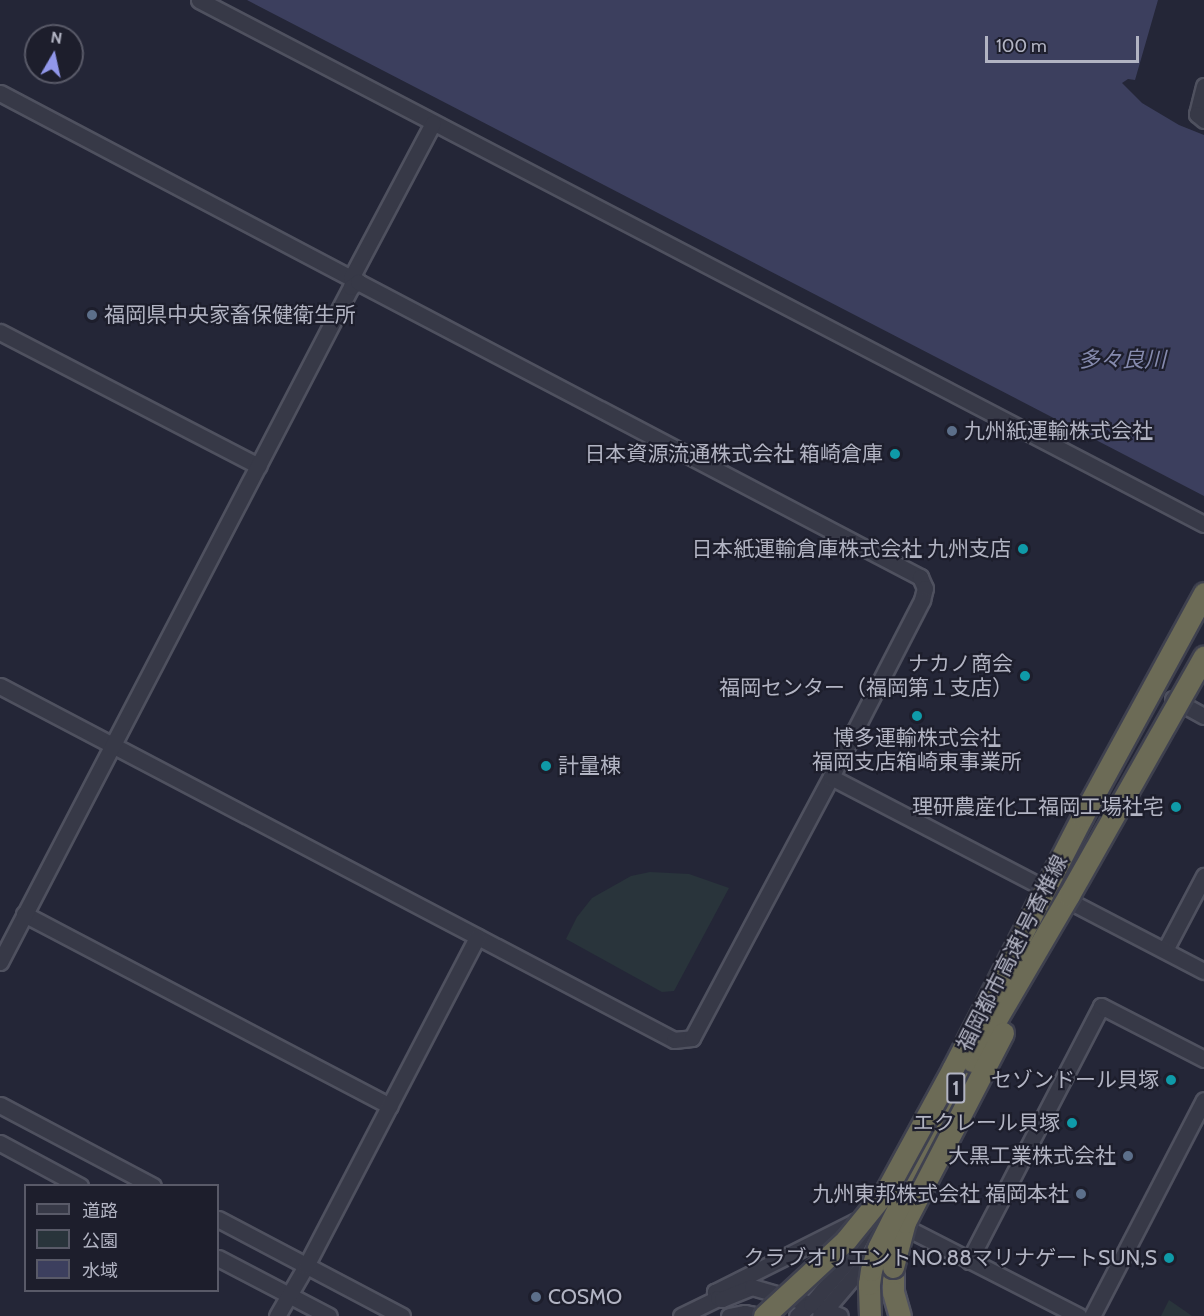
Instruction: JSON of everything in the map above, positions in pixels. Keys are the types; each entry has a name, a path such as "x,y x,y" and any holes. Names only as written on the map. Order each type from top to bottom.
{"highway":[{"name":"福岡都市高速1号香椎線","path":"763,1316 846,1240 886,1191 953,1068 1087,807 1204,593"},
{"name":"福岡都市高速1号香椎線","path":"769,1316 847,1242 903,1176 1105,832 1204,656"},
{"path":"900,1316 893,1292 893,1267 905,1222 1075,896 1105,832"},
{"path":"872,1316 869,1284 878,1248 1016,981 1019,940"}],"street":[{"path":"199,0 1204,524"},
{"path":"1201,117 1204,86"},
{"path":"0,93 920,577 925,588 922,600 831,777 692,1038 674,1040 0,686"},
{"path":"0,962 355,280 433,123"},
{"path":"0,332 258,466"},
{"path":"828,1312 849,1259 868,1224 867,1221 1006,958 1048,890 1204,607"},
{"path":"797,1316 828,1312 871,1256 893,1221 1064,897 1204,645"},
{"path":"1173,699 1203,712"},
{"path":"831,777 1165,950 1203,967"},
{"path":"1165,950 1204,876"},
{"path":"24,914 390,1106"},
{"path":"277,1316 306,1266 477,937"},
{"path":"969,1261 1101,1006 1204,1059"},
{"path":"1092,1316 1204,1100"},
{"path":"0,1105 151,1184"},
{"path":"0,1143 78,1184"},
{"path":"718,1298 715,1293 860,1219 867,1221"},
{"path":"219,1220 402,1316"},
{"path":"893,1221 1079,1316"},
{"path":"871,1256 864,1296 872,1316"},
{"path":"219,1259 329,1316"},
{"path":"681,1316 718,1298 722,1299 752,1287 828,1312 848,1316"},
{"path":"729,1316 746,1313 763,1316"}],"green space":[{"path":"650,872 689,874 729,888 674,991 662,992 566,939 577,917 592,898 631,876"},
{"path":"1169,1300 1185,1311 1192,1316 1161,1316"}],"water":[{"name":"多々良川","path":"247,0 1158,0 1135,80 1128,79 1122,83 1142,103 1179,125 1204,135 1204,496"}],"place":[{"name":"福岡県中央家畜保健衛生所","path":"92,315"},
{"name":"九州紙運輸株式会社","path":"952,431"},
{"name":"日本資源流通株式会社 箱崎倉庫","path":"895,454"},
{"name":"日本紙運輸倉庫株式会社 九州支店","path":"1023,549"},
{"name":"ナカノ商会 福岡センター（福岡第１支店）","path":"1025,676"},
{"name":"博多運輸株式会社 福岡支店箱崎東事業所","path":"917,716"},
{"name":"計量棟","path":"546,766"},
{"name":"理研農産化工福岡工場社宅","path":"1176,807"},
{"name":"セゾンドール貝塚","path":"1171,1080"},
{"name":"エクレール貝塚","path":"1072,1123"},
{"name":"大黒工業株式会社","path":"1128,1156"},
{"name":"九州東邦株式会社 福岡本社","path":"1081,1194"},
{"name":"クラブオリエントNO.88マリナゲートSUN,S","path":"1169,1258"},
{"name":"COSMO","path":"536,1297"}]}
